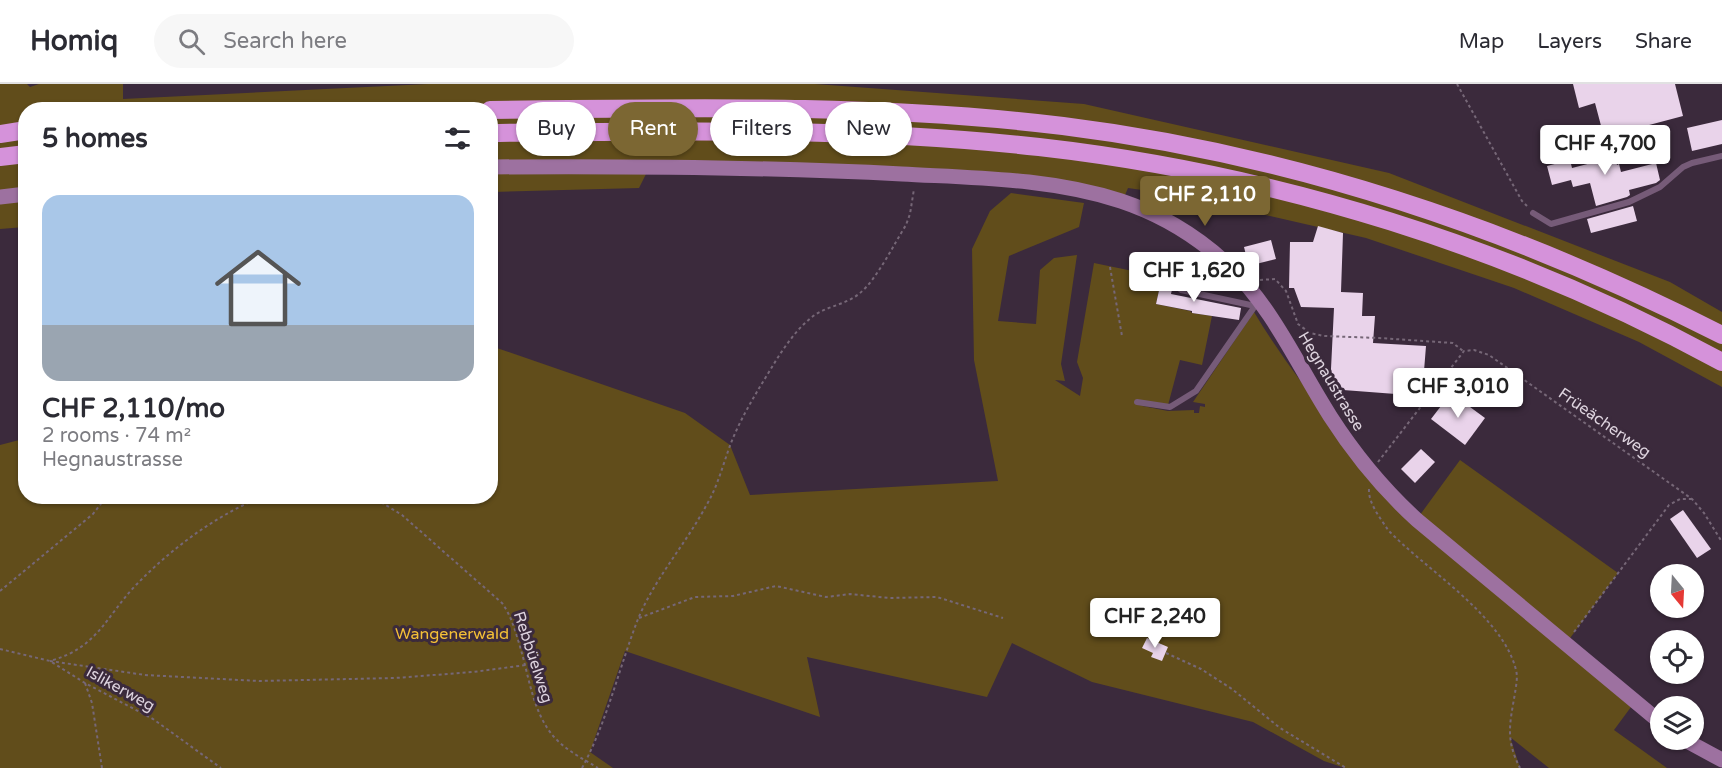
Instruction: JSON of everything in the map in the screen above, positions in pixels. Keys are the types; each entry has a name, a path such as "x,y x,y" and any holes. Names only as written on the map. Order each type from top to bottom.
{"highway":[{"path":"498,110 710,109 879,112 1019,122 1150,139 1277,166 1432,210 1608,279 1722,335"},
{"path":"0,134 18,131"},
{"path":"498,133 750,133 907,136 1069,150 1191,171 1336,205 1463,246 1524,269 1611,307 1722,362"},
{"path":"0,157 18,155"}],"street":[{"name":"Hegnaustrasse","path":"498,167 650,166 1024,181 1082,191 1122,202 1178,228 1226,264 1246,284 1258,304 1286,339 1330,416 1369,471 1417,520 1650,715"},
{"path":"0,197 18,195"},
{"path":"1704,750 1722,760"}],"lane":[{"path":"1533,213 1551,224 1629,202 1660,187 1683,167 1722,156"},
{"path":"1137,402 1170,407 1196,391 1258,304 1181,291"}],"path":[{"path":"1457,84 1522,201 1533,213"},
{"path":"582,768 639,618 655,584 706,507 723,471 730,445 740,422 774,364 811,318 850,300 867,287 906,225 918,175"},
{"path":"1149,264 1153,272 1184,279 1181,291"},
{"path":"1110,267 1122,336"},
{"name":"Früeächerweg","path":"1246,284 1265,278 1275,279 1286,291 1298,324 1310,333 1324,336 1453,343 1464,351 1474,350 1489,355 1692,499 1704,513 1722,542"},
{"path":"1369,471 1382,458 1464,351"},
{"path":"1565,645 1669,505 1680,499 1692,499"},
{"path":"0,591 93,514 101,504"},
{"path":"50,661 87,644 136,585 159,563 225,514 247,504"},
{"name":"Rebbüelweg","path":"384,504 402,515 502,603 512,621 542,721 558,741 598,768"},
{"path":"1377,514 1401,543 1480,614 1498,635 1510,655 1517,672 1508,732 1510,745 1520,768"},
{"path":"639,618 695,597 734,596 776,586 826,597 850,594 889,598 937,597 1003,618"},
{"name":"Islikerweg","path":"0,649 50,661 85,683 159,723 221,768"},
{"path":"1166,653 1201,669 1232,688 1280,728 1346,768"},
{"path":"50,661 145,675 259,681 395,678 526,665"},
{"path":"85,683 92,703 102,768"}],"green space":[{"path":"0,84 27,84 30,87 39,84 123,84 123,99 428,84 815,84 1084,104 1389,173 1670,282 1722,312 1722,387 1639,342 1514,288 1366,238 1183,196 1128,188 1122,202 1063,187 650,166 639,188 498,192 498,102 18,102 18,228 0,229"},
{"name":"Wangenerwald","path":"1011,193 1084,203 1079,227 1009,256 998,321 1036,324 1040,270 1054,258 1077,255 1061,364 1065,381 1055,380 1080,396 1083,378 1077,362 1094,263 1162,277 1156,304 1212,316 1202,365 1180,360 1167,409 1137,405 1168,411 1194,410 1194,413 1199,413 1200,406 1205,407 1205,404 1193,402 1254,312 1310,394 1417,519 1460,460 1618,573 1562,649 1631,707 1614,730 1667,768 1549,768 1510,737 1520,768 1345,768 1324,761 1253,722 1092,682 1012,643 987,697 807,657 820,717 625,651 590,752 613,768 0,768 0,445 18,440 18,504 498,504 498,348 685,413 730,445 750,495 998,481 974,360 972,249 990,211"}],"building":[{"path":"1573,84 1675,84 1683,116 1604,137 1595,103 1579,108"},
{"path":"1722,120 1722,144 1692,151 1687,128"},
{"path":"1611,144 1621,172 1656,163 1660,180 1629,190 1630,195 1627,197 1596,206 1590,183 1573,187 1571,180 1552,185 1547,166 1570,160 1572,168 1599,161 1596,148"},
{"path":"1633,206 1637,221 1591,233 1587,219"},
{"path":"1318,226 1343,233 1341,292 1363,293 1362,316 1375,316 1373,343 1426,346 1422,396 1330,389 1334,308 1301,307 1294,288 1289,288 1290,242 1313,242"},
{"path":"1271,240 1276,259 1256,264 1255,261 1248,263 1244,247"},
{"path":"1162,277 1174,280 1171,294 1241,308 1239,320 1192,313 1192,311 1156,304"},
{"path":"1451,393 1485,418 1465,445 1431,419"},
{"path":"1421,449 1435,462 1415,483 1401,469"},
{"path":"1683,510 1711,549 1697,558 1670,519"},
{"path":"1147,638 1168,647 1162,661 1151,657 1153,653 1142,648"}]}
